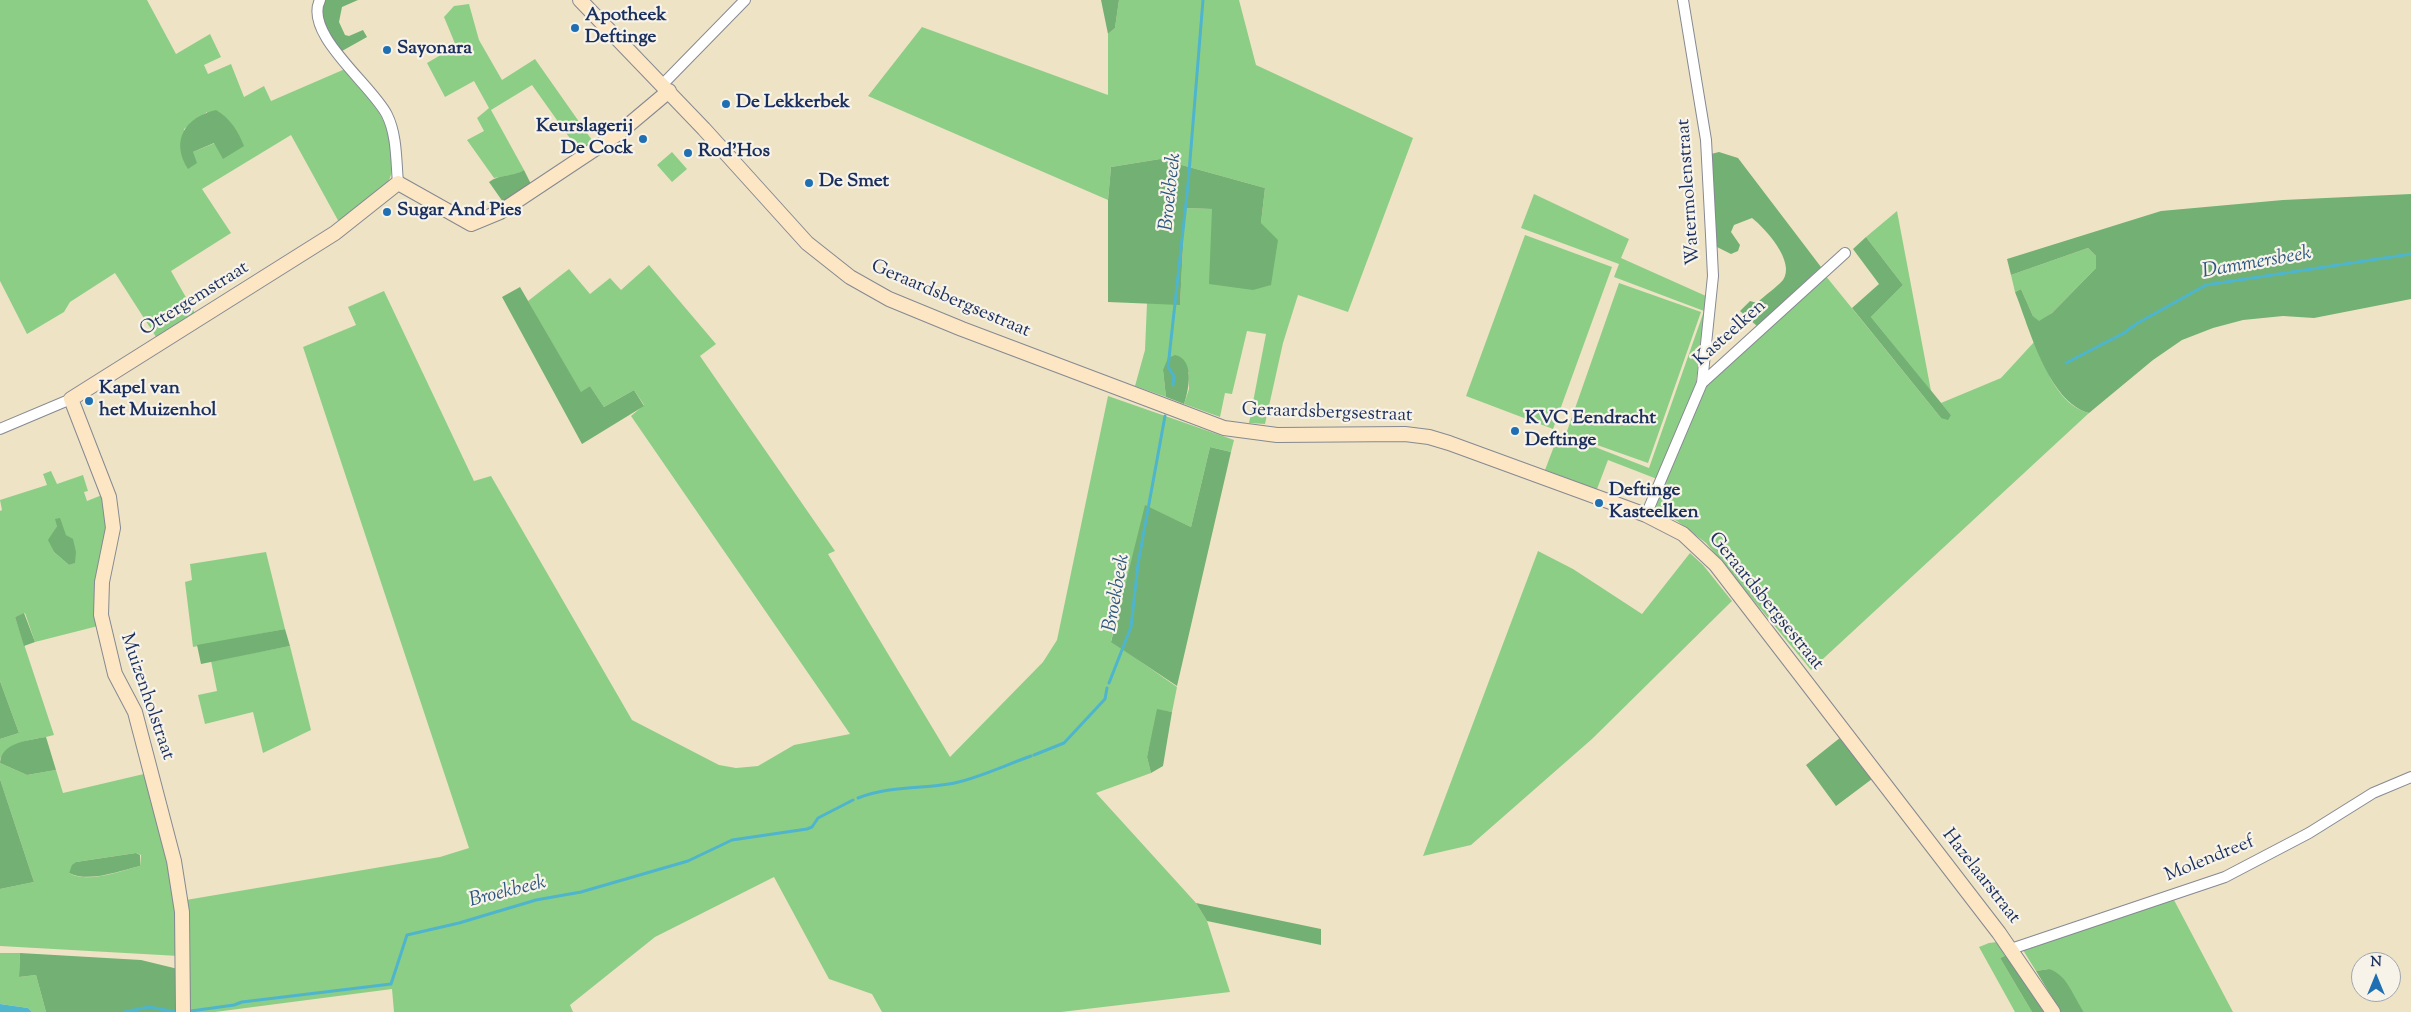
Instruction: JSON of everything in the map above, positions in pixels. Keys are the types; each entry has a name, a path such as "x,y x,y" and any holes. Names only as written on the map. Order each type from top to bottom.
{"street":[{"path":"320,0 317,16 322,30 348,68 384,109 390,122 398,183 471,224 500,212 619,133 666,88 745,0"},
{"name":"Geraardsbergsestraat","path":"580,0 666,88 806,242 850,277 890,298 962,330 1224,428 1276,435 1353,433 1429,437 1646,515 1683,534 1710,559 1872,768"},
{"name":"Watermolenstraat","path":"1683,0 1704,131 1712,235 1713,276 1702,383"},
{"name":"Ottergemstraat","path":"0,429 71,399 336,233 398,183"},
{"name":"Kasteelken","path":"1646,515 1702,383 1845,254"},
{"name":"Muizenholstraat","path":"71,399 98,465 113,517 112,537 102,582 101,616 115,674 135,712 174,861 182,912 183,1012"},
{"name":"Hazelaarstraat","path":"1872,768 2011,949 2053,1012"},
{"name":"Molendreef","path":"2011,949 2226,877 2309,833 2373,793 2411,776"}],"green space":[{"path":"0,0 147,0 176,54 210,34 221,57 204,65 208,74 231,64 244,97 264,86 271,101 345,69 376,108 387,129 392,155 390,178 386,185 340,224 291,135 202,189 231,233 171,271 196,315 158,340 115,273 70,302 64,312 27,334 0,281","holes":["207,112 215,143 193,152 184,129"]},
{"path":"324,0 358,0 342,7 339,22 345,35 349,36 363,30 367,37 342,51 324,21"},
{"path":"1101,0 1119,0 1115,28 1108,34"},
{"path":"1119,0 1239,0 1256,65 1413,138 1348,312 1298,295 1283,343 1265,424 1249,423 1266,334 1247,331 1232,394 1225,393 1220,417 1184,404 1189,389 1189,372 1163,370 1166,397 1135,386 1145,350 1147,303 1180,304 1185,208 1212,209 1261,223 1265,188 1160,159 1111,167 1108,200 868,96 922,27 1108,95 1108,34 1115,28"},
{"path":"469,4 479,40 502,80 535,59 594,143 579,151 532,85 491,110 524,170 517,174 494,178 467,140 484,131 477,118 489,108 474,81 445,97 427,63 456,46 444,17 454,6"},
{"path":"216,110 226,117 233,126 244,146 223,159 214,143 193,152 197,163 188,169 180,149 184,132 196,118"},
{"path":"672,152 687,169 672,182 657,165"},
{"path":"1719,152 1738,158 1821,267 1757,326 1740,311 1750,301 1757,303 1783,280 1786,273 1785,264 1771,237 1752,218 1734,225 1731,232 1740,245 1738,251 1731,254 1717,247 1711,154"},
{"path":"1160,159 1265,188 1261,223 1278,240 1271,285 1253,290 1209,284 1212,209 1185,208 1180,305 1108,302 1108,200 1111,167"},
{"path":"524,170 531,184 503,202 489,182 493,179"},
{"path":"1534,194 1629,239 1621,258 1706,296 1696,383 1657,479 1608,460 1597,489 1545,470 1559,433 1649,468 1704,311 1614,277 1619,264 1521,228"},
{"path":"2411,194 2411,299 2314,318 2283,316 2243,320 2213,328 2182,340 2153,360 2089,413 2075,406 2062,394 2051,379 2034,343 2015,292 2021,289 2033,316 2039,321 2052,313 2096,268 2096,256 2088,248 2011,275 2007,259 2161,211 2283,200"},
{"path":"1897,211 1931,391 1871,317 1903,285 1866,237"},
{"path":"1525,235 1612,267 1553,429 1466,396"},
{"path":"1866,237 1903,285 1871,317 1951,415 1948,420 1941,418 1852,308 1879,284 1853,249"},
{"path":"2088,248 2096,256 2096,268 2052,313 2039,322 2033,316 2021,289 2015,292 2011,275"},
{"path":"649,265 716,344 700,356 835,551 828,554 950,757 1043,662 1057,640 1108,396 1234,440 1231,452 1210,447 1191,527 1146,506 1111,641 1177,687 1172,712 1158,710 1147,757 1151,773 1096,793 1196,903 1207,921 1230,992 1061,1012 882,1012 872,994 829,979 774,877 655,937 570,1005 573,1012 394,1012 392,989 215,1012 189,1012 186,900 440,857 469,848 303,347 356,325 348,307 384,291 474,481 491,476 632,720 719,765 736,768 758,766 794,745 850,734 631,416 644,405 634,390 604,407 590,386 581,393 528,301 569,269 590,294 610,278 621,290"},
{"path":"1825,275 1941,418 1951,415 1941,403 2001,378 2035,341 2048,374 2061,394 2078,409 2089,413 1811,670 1706,543 1677,521 1657,512 1656,504 1707,385"},
{"path":"1619,283 1701,312 1648,463 1566,434"},
{"path":"520,287 581,392 590,386 604,407 634,390 644,406 582,444 502,297"},
{"path":"1175,355 1186,362 1188,369 1189,383 1184,404 1166,397 1163,370 1168,358"},
{"path":"1210,447 1231,452 1177,686 1111,642 1145,505 1191,527"},
{"path":"51,471 57,484 83,475 88,491 84,492 87,501 102,495 108,525 98,626 35,642 25,613 15,617 54,735 17,744 5,752 0,759 0,739 19,733 0,681 0,511 2,510 0,500 47,485 43,474","holes":["57,526 66,535 74,563 69,565 54,552 49,540"]},
{"path":"60,518 66,535 73,539 76,552 75,563 69,565 54,552 48,540 57,526 55,519"},
{"path":"1538,551 1573,569 1642,614 1690,553 1703,565 1732,601 1592,739 1471,845 1423,856"},
{"path":"266,552 285,629 193,647 185,582 192,580 190,564"},
{"path":"24,613 35,642 24,646 15,617"},
{"path":"285,629 290,646 201,664 197,645"},
{"path":"290,646 311,730 263,753 253,712 205,724 198,695 217,691 211,661"},
{"path":"0,681 19,733 0,739"},
{"path":"1157,709 1172,712 1163,766 1151,773 1147,757"},
{"path":"46,737 56,770 27,775 0,763 5,750 11,746"},
{"path":"1841,737 1872,779 1836,806 1806,765"},
{"path":"0,763 27,775 56,770 63,793 148,773 177,897 179,956 0,946 0,889 34,882 0,779","holes":["136,853 141,855 140,866 113,873 94,877 76,876 69,873 76,862"]},
{"path":"0,779 34,882 0,889"},
{"path":"136,853 140,855 140,866 114,873 86,877 69,873 72,865 76,862"},
{"path":"2174,900 2233,1012 2084,1012 2049,969 2036,971 2023,950"},
{"path":"1196,903 1321,929 1321,945 1207,921"},
{"path":"1997,942 2009,954 2000,958 2032,1012 2015,1012 1979,947"},
{"path":"0,953 20,953 19,977 36,975 46,1012 32,1012 28,1008 0,1004"},
{"path":"20,953 141,960 178,969 178,1012 46,1012 36,975 19,977"},
{"path":"2009,954 2046,1012 2032,1012 2000,958"},
{"path":"2049,969 2056,972 2066,981 2084,1012 2061,1012 2036,971"}],"water":[{"path":"0,1004 28,1008 32,1012 0,1012"}],"waterway":[{"name":"Broekbeek","path":"1173,385 1174,376 1168,367 1188,185 1203,0"},
{"name":"Dammersbeek","path":"2066,363 2124,333 2136,324 2206,285 2411,254"},
{"name":"Broekbeek","path":"1109,683 1131,627 1138,564 1165,416"},
{"name":"Broekbeek","path":"1034,755 1064,743 1105,699 1107,688"},
{"name":"Broekbeek","path":"858,798 881,791 938,786 958,782 1031,756"},
{"name":"Broekbeek","path":"191,1011 234,1005 242,1002 391,984 407,935 459,923 536,900 581,892 688,861 732,840 807,829 812,827 818,818 853,800"},
{"name":"Broekbeek","path":"124,1012 149,1007 177,1012"}],"place":[{"name":"Apotheek Deftinge","path":"575,28"},
{"name":"Sayonara","path":"387,50"},
{"name":"De Lekkerbek","path":"726,104"},
{"name":"Keurslagerij De Cock","path":"643,139"},
{"name":"Rod'Hos","path":"688,153"},
{"name":"De Smet","path":"809,183"},
{"name":"Sugar And Pies","path":"387,212"},
{"name":"Kapel van het Muizenhol","path":"89,401"},
{"name":"KVC Eendracht Deftinge","path":"1515,431"},
{"name":"Deftinge Kasteelken","path":"1599,503"}]}
